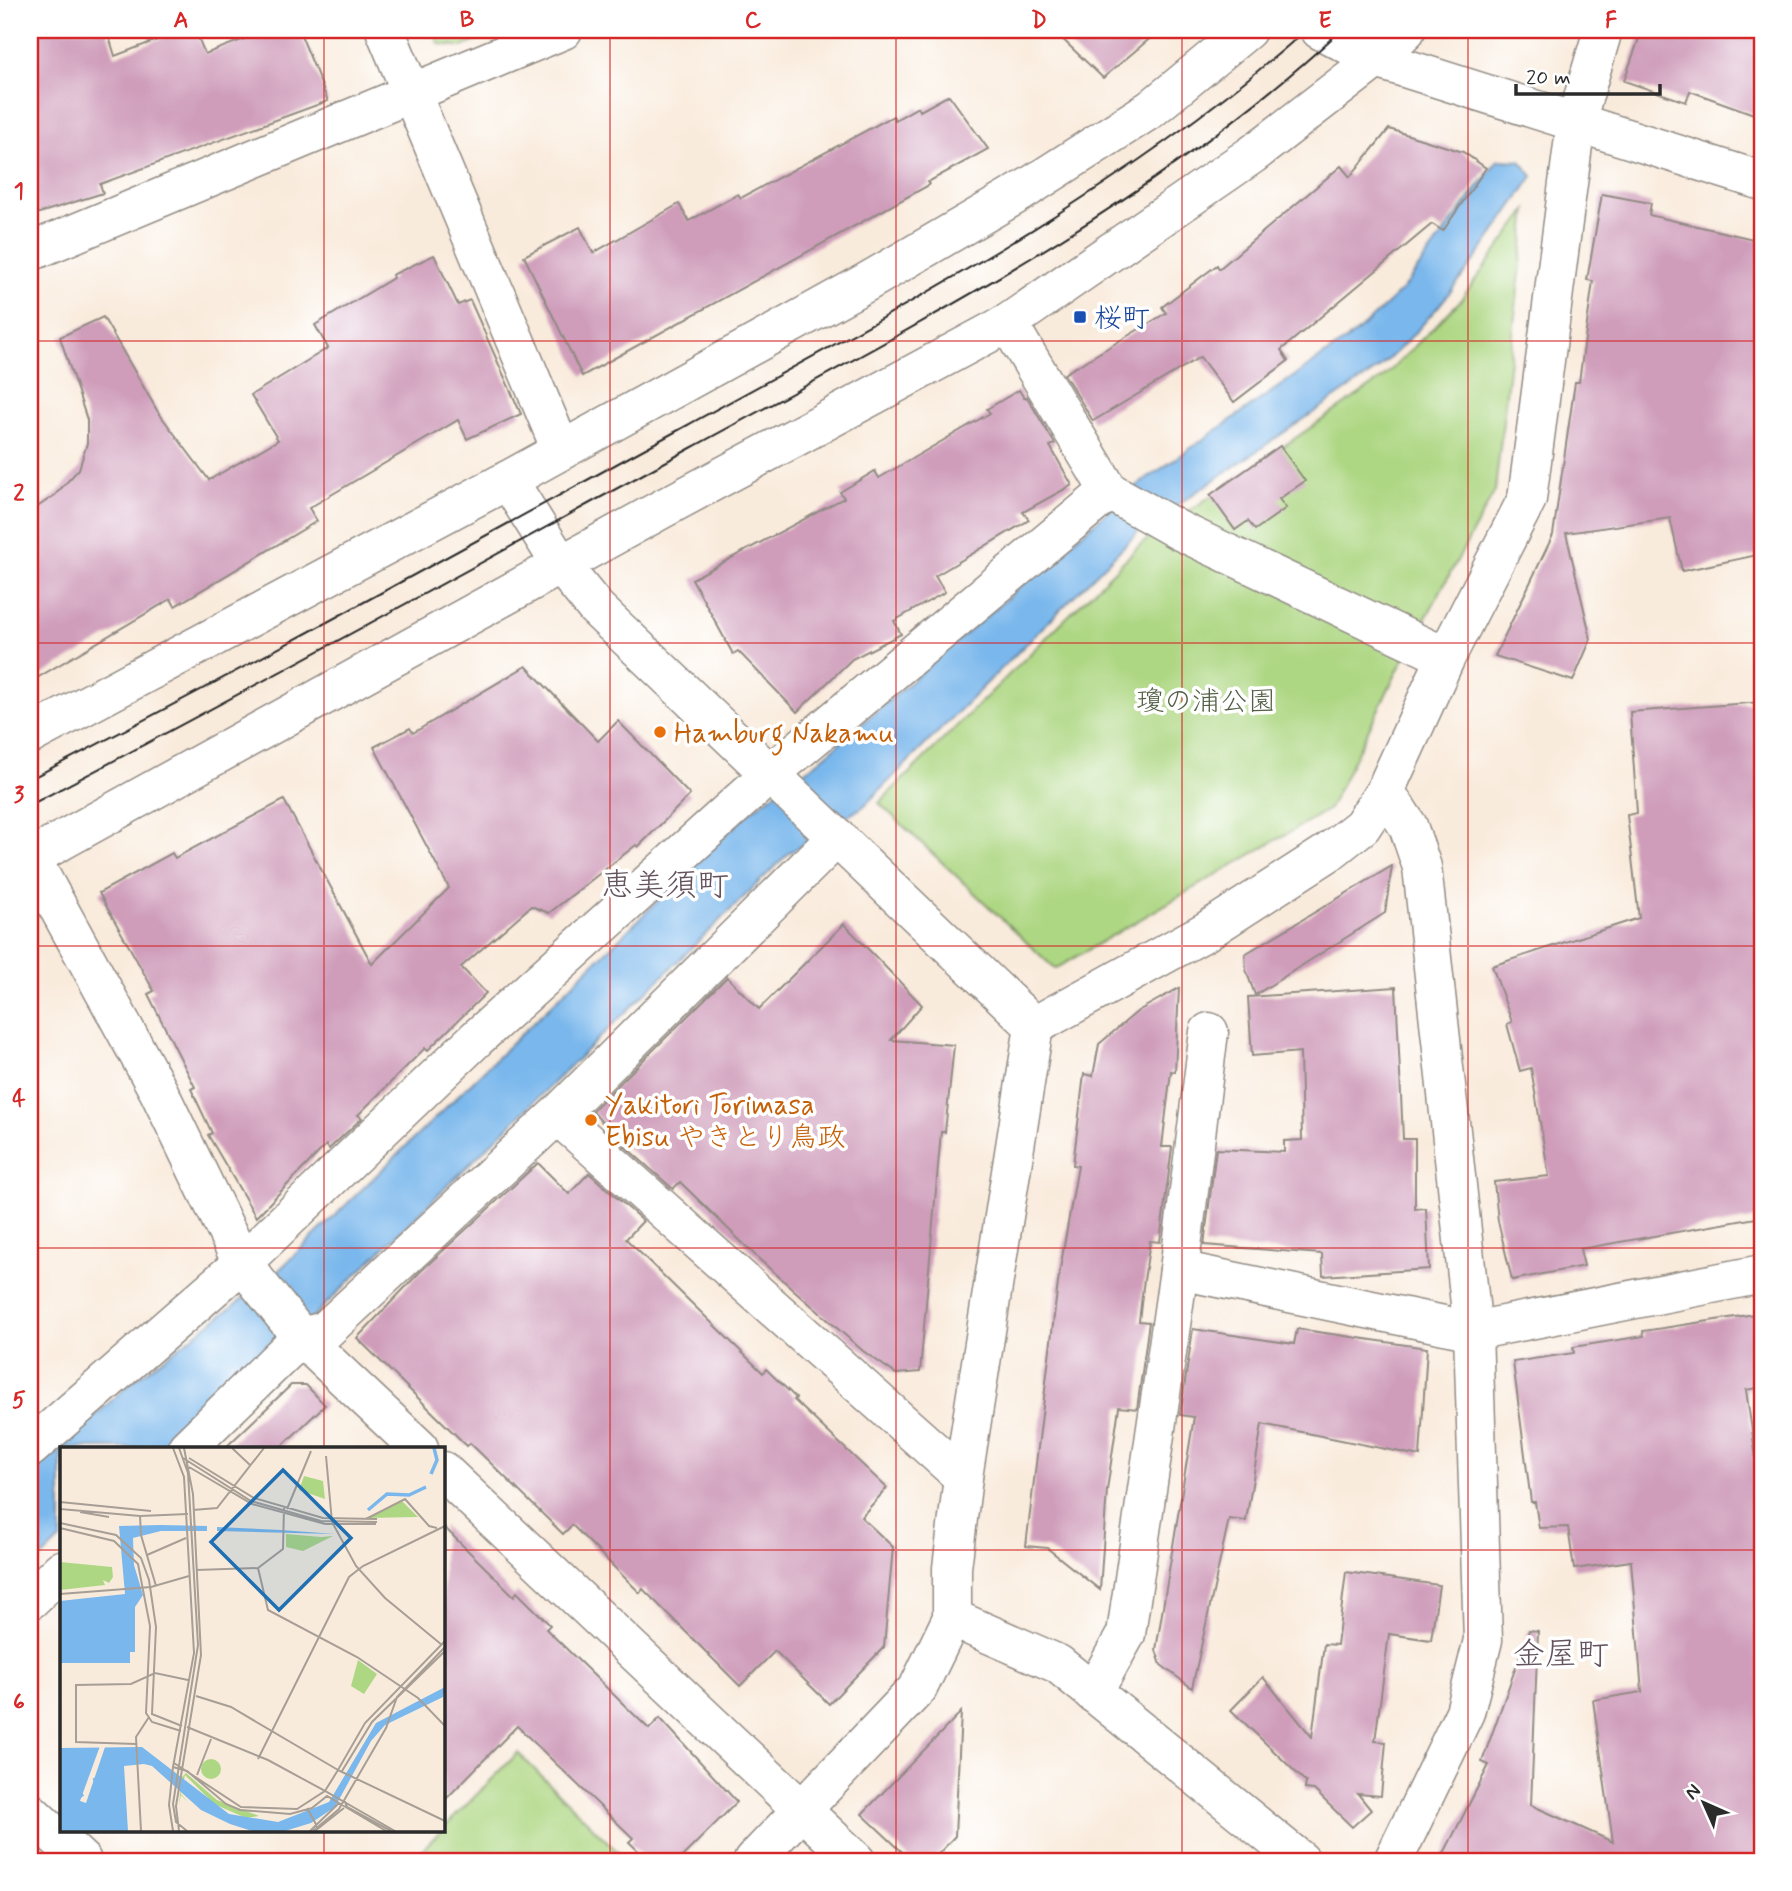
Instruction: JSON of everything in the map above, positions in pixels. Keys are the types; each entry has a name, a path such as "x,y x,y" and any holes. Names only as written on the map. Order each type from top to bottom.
{"street":[{"path":"384,30 412,91 561,450"},
{"path":"30,252 563,30"},
{"path":"30,735 508,480 867,282 1021,192 1151,109 1247,30"},
{"path":"1320,30 1376,59 1762,181"},
{"path":"418,1447 301,1337 242,1264 159,1092 30,857 1008,323 1254,154 1376,59 1406,30"},
{"path":"1034,1026 1205,932 1329,852 1362,826 1385,791 1446,657 1527,499 1576,122 1603,30"},
{"path":"1008,323 1109,491 1178,530 1446,657"},
{"path":"508,480 561,565 596,608 1034,1026"},
{"path":"30,1448 242,1264 477,1038 774,778 1109,491"},
{"path":"1385,791 1408,826 1422,867 1473,1331 1483,1640 1465,1712 1393,1861"},
{"path":"188,1447 301,1337 325,1331 557,1115 835,836"},
{"path":"753,1861 918,1688 951,1618 953,1568 963,1477 1034,1026"},
{"path":"1093,1693 1126,1634 1179,1270 1209,1032"},
{"path":"557,1115 963,1477"},
{"path":"1179,1270 1473,1331 1762,1274"},
{"path":"444,1472 856,1861"},
{"path":"30,1600 60,1571"},
{"path":"951,1618 1058,1664 1301,1861"},
{"path":"30,1812 82,1861"}],"green space":[{"path":"433,30 500,30 463,47 439,44"},
{"name":"瓊の浦公園","path":"1527,210 1495,491 1402,662 1329,809 1055,969 879,803 1141,544 1383,378 1459,302"},
{"path":"518,1753 627,1861 411,1861 440,1832 444,1832 444,1828"}],"water":[{"path":"1498,160 1520,161 1533,176 1462,278 1401,347 1378,369 1140,530 864,806 789,853 280,1349 168,1447 61,1447 133,1381 272,1277 747,814 820,760 1138,485 1356,333 1402,290"},
{"path":"60,1448 60,1540 30,1569 30,1475"}],"building":[{"path":"30,30 107,30 115,56 183,30 195,30 205,54 268,30 299,30 328,101 100,184 103,193 30,216"},
{"path":"1053,30 1160,30 1103,78"},
{"path":"1642,30 1738,30 1762,38 1762,117 1690,91 1686,102 1624,81"},
{"path":"949,95 988,149 928,182 929,185 582,376 524,256 580,227 593,253 679,204 689,221 738,194 741,198 893,116 895,120 918,107 920,111"},
{"path":"1389,129 1463,152 1486,168 1443,231 1432,224 1281,350 1288,361 1234,402 1200,357 1093,421 1064,374 1166,313 1162,307 1217,265 1219,269 1341,166 1350,177"},
{"path":"1602,194 1651,203 1649,215 1762,241 1762,554 1682,571 1670,518 1566,533 1591,639 1573,681 1495,656 1553,535 1575,382 1579,382 1593,281 1587,280"},
{"path":"434,255 458,305 470,300 521,414 467,439 458,420 309,508 317,521 175,606 171,599 30,682 30,512 55,495 79,469 87,443 87,420 60,337 103,317 158,412 209,480 278,440 251,395 328,348 315,325 393,278 392,275"},
{"path":"1019,390 1024,398 1027,397 1055,444 1050,446 1072,485 1023,512 1029,520 935,576 945,592 894,621 901,634 852,659 797,712 738,651 733,654 692,579 844,498 840,492 875,471 879,478 990,413 987,409"},
{"path":"1280,446 1305,481 1279,499 1286,508 1255,530 1248,521 1235,530 1210,495"},
{"path":"526,666 598,741 618,721 690,795 638,847 636,845 549,913 531,906 461,967 486,993 427,1051 425,1048 358,1115 362,1118 329,1149 326,1145 256,1217 208,1135 212,1133 191,1089 195,1087 148,994 154,991 99,893 172,853 175,858 284,800 372,964 449,888 374,747 410,728 413,733"},
{"path":"1762,702 1762,1217 1580,1249 1584,1266 1512,1280 1498,1221 1494,1182 1549,1176 1531,1068 1520,1071 1507,1024 1512,1022 1492,966 1639,918 1627,815 1637,813 1630,712"},
{"path":"1392,866 1385,913 1255,995 1246,970 1245,954"},
{"path":"844,924 922,1005 891,1040 954,1045 945,1132 941,1132 920,1372 896,1374 863,1351 760,1260 680,1182 673,1189 620,1142 592,1111 727,977 759,1009"},
{"path":"1396,987 1403,1139 1415,1139 1415,1209 1426,1208 1429,1269 1323,1276 1322,1254 1204,1245 1216,1149 1284,1152 1284,1141 1302,1140 1300,1052 1252,1056 1248,997"},
{"path":"1179,988 1175,1072 1171,1071 1162,1147 1172,1147 1160,1242 1150,1241 1143,1287 1139,1321 1149,1322 1137,1409 1119,1407 1107,1490 1100,1590 1047,1548 1026,1546 1059,1275 1078,1166 1073,1165 1084,1074 1093,1076 1099,1044 1138,1011"},
{"path":"538,1163 569,1194 589,1173 643,1221 626,1239 763,1373 766,1369 796,1398 794,1400 887,1488 861,1517 893,1547 884,1647 829,1704 775,1651 740,1686 643,1589 640,1593 572,1525 563,1534 470,1443 467,1446 357,1338 419,1273"},
{"path":"1762,1313 1762,1387 1746,1390 1762,1499 1762,1861 1440,1861 1489,1765 1482,1762 1529,1630 1538,1631 1531,1805 1613,1842 1593,1700 1642,1692 1631,1561 1574,1569 1568,1527 1539,1528 1535,1502 1531,1502 1513,1362 1574,1353 1573,1347 1644,1336 1643,1331"},
{"path":"1193,1329 1294,1344 1297,1329 1427,1348 1420,1456 1262,1424 1246,1521 1229,1519 1192,1688 1161,1665 1156,1650 1194,1417 1180,1415"},
{"path":"291,1385 306,1385 325,1405 281,1447 226,1447"},
{"path":"444,1527 514,1596 517,1592 550,1625 546,1629 649,1729 660,1718 737,1802 678,1861 649,1861 629,1842 633,1838 517,1726 444,1801"},
{"path":"1346,1572 1439,1585 1431,1640 1389,1634 1375,1741 1386,1742 1381,1796 1358,1794 1371,1810 1352,1827 1314,1790 1305,1789 1306,1782 1231,1710 1263,1677 1312,1737 1324,1644 1337,1645"},
{"path":"961,1712 955,1836 932,1861 912,1861 862,1814"}],"tram line":[{"path":"30,779 359,605 928,292 1086,196 1162,144 1235,89 1306,30"},
{"path":"30,805 279,673 861,356 1030,259 1191,152 1268,93 1341,30"}],"place":[{"name":"桜町","path":"1080,317"},
{"name":"Hamburg Nakamu","path":"660,732"},
{"name":"Yakitori Torimasa Ebisu やきとり鳥政","path":"591,1120"}],"district":[{"name":"恵美須町","path":"665,884"},
{"name":"金屋町","path":"1561,1653"}]}
